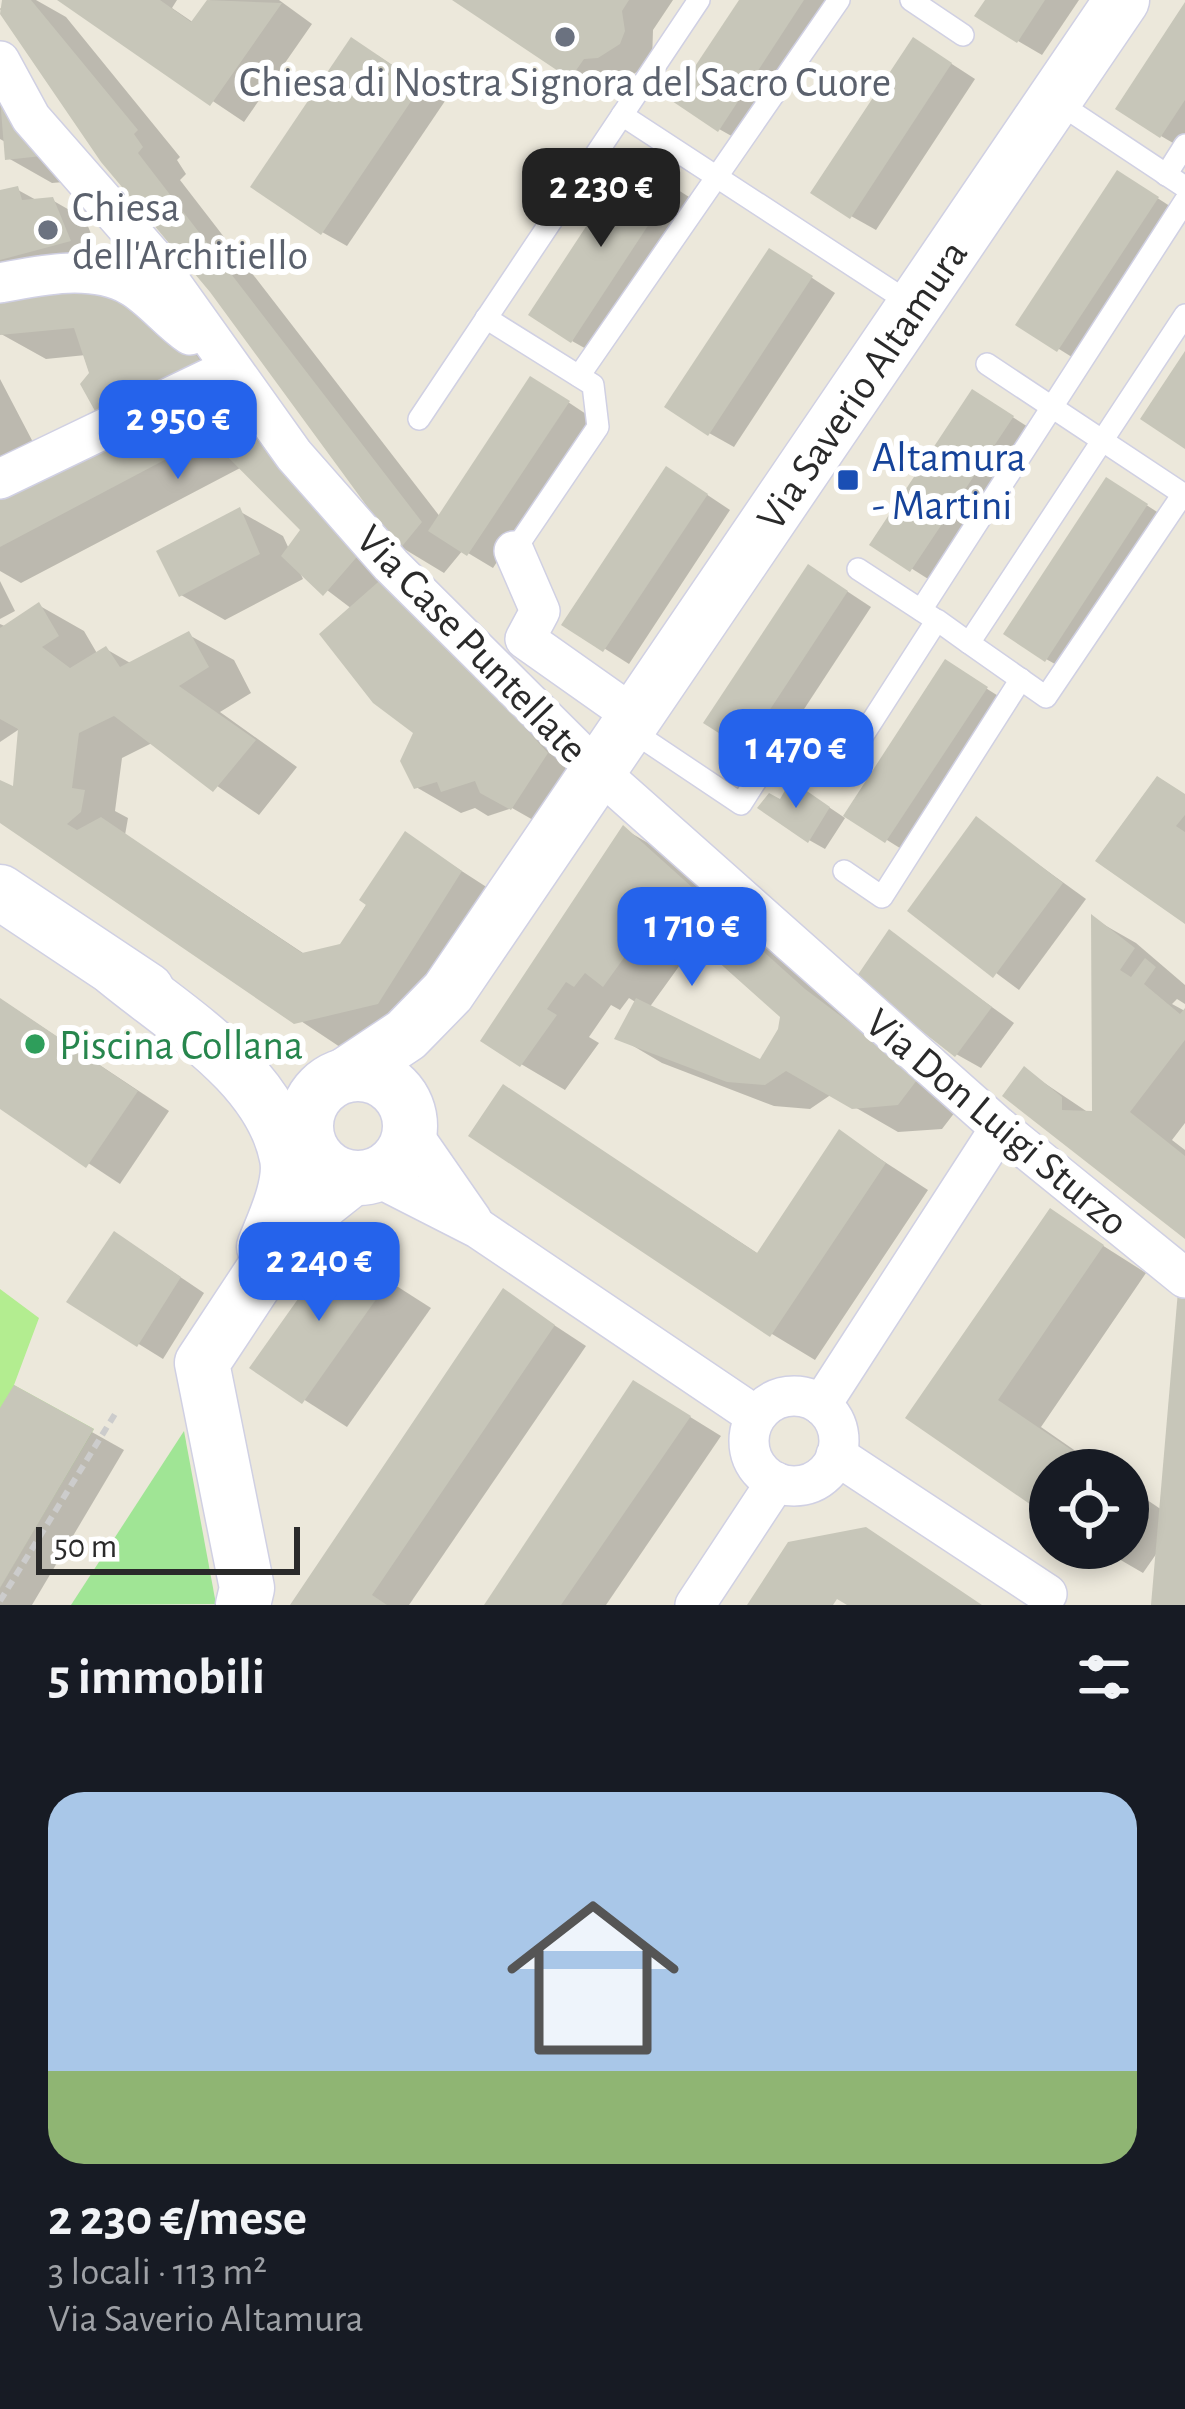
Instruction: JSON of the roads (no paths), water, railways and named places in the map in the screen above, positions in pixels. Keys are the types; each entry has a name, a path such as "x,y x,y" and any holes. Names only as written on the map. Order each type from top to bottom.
{"main road":[{"name":"Via Saverio Altamura","path":"448,992 1122,0"},
{"path":"0,892 260,1063 300,1079 362,1074 392,1087 410,1124"},
{"path":"116,970 268,1102 288,1162 278,1214 237,1310"},
{"path":"363,1177 318,1162 309,1147 307,1111 337,1078 406,1036 448,992"},
{"path":"243,1605 247,1588 202,1375 205,1359 293,1225 363,1177 397,1161 448,992"}],"street":[{"name":"Via Case Puntellate","path":"0,61 31,118 152,256 294,455 391,565 619,738"},
{"path":"0,284 55,274 100,274 130,285 185,333 224,357 0,479"},
{"path":"514,551 540,611 525,639 619,738"},
{"name":"Via Don Luigi Sturzo","path":"619,738 1000,1128 1185,1278"},
{"path":"410,1124 479,1229"},
{"path":"820,1405 1000,1128"},
{"path":"363,1177 479,1229 755,1416"},
{"path":"794,1396 820,1405 837,1428 836,1455 820,1477 806,1484 776,1482 753,1461 749,1431 755,1416 780,1398 794,1396"},
{"path":"836,1455 1047,1594"},
{"path":"695,1605 776,1482"}],"lane":[{"path":"419,419 699,0"},
{"path":"579,376 839,0"},
{"path":"911,0 963,35"},
{"path":"1053,100 1175,181 1185,146"},
{"path":"622,115 913,306"},
{"path":"619,738 741,804 789,729 842,768 1054,407 1185,200"},
{"path":"969,643 1185,315"},
{"path":"486,318 593,385 598,427 514,551"},
{"path":"858,569 1046,697 1184,494 987,364"},
{"path":"844,872 882,897 1021,679"}],"place":[{"name":"Chiesa di Nostra Signora del Sacro Cuore","path":"565,37"},
{"name":"Chiesa dell'Architiello","path":"48,230"},
{"name":"Altamura - Martini","path":"848,480"},
{"name":"Piscina Collana","path":"35,1044"}]}
